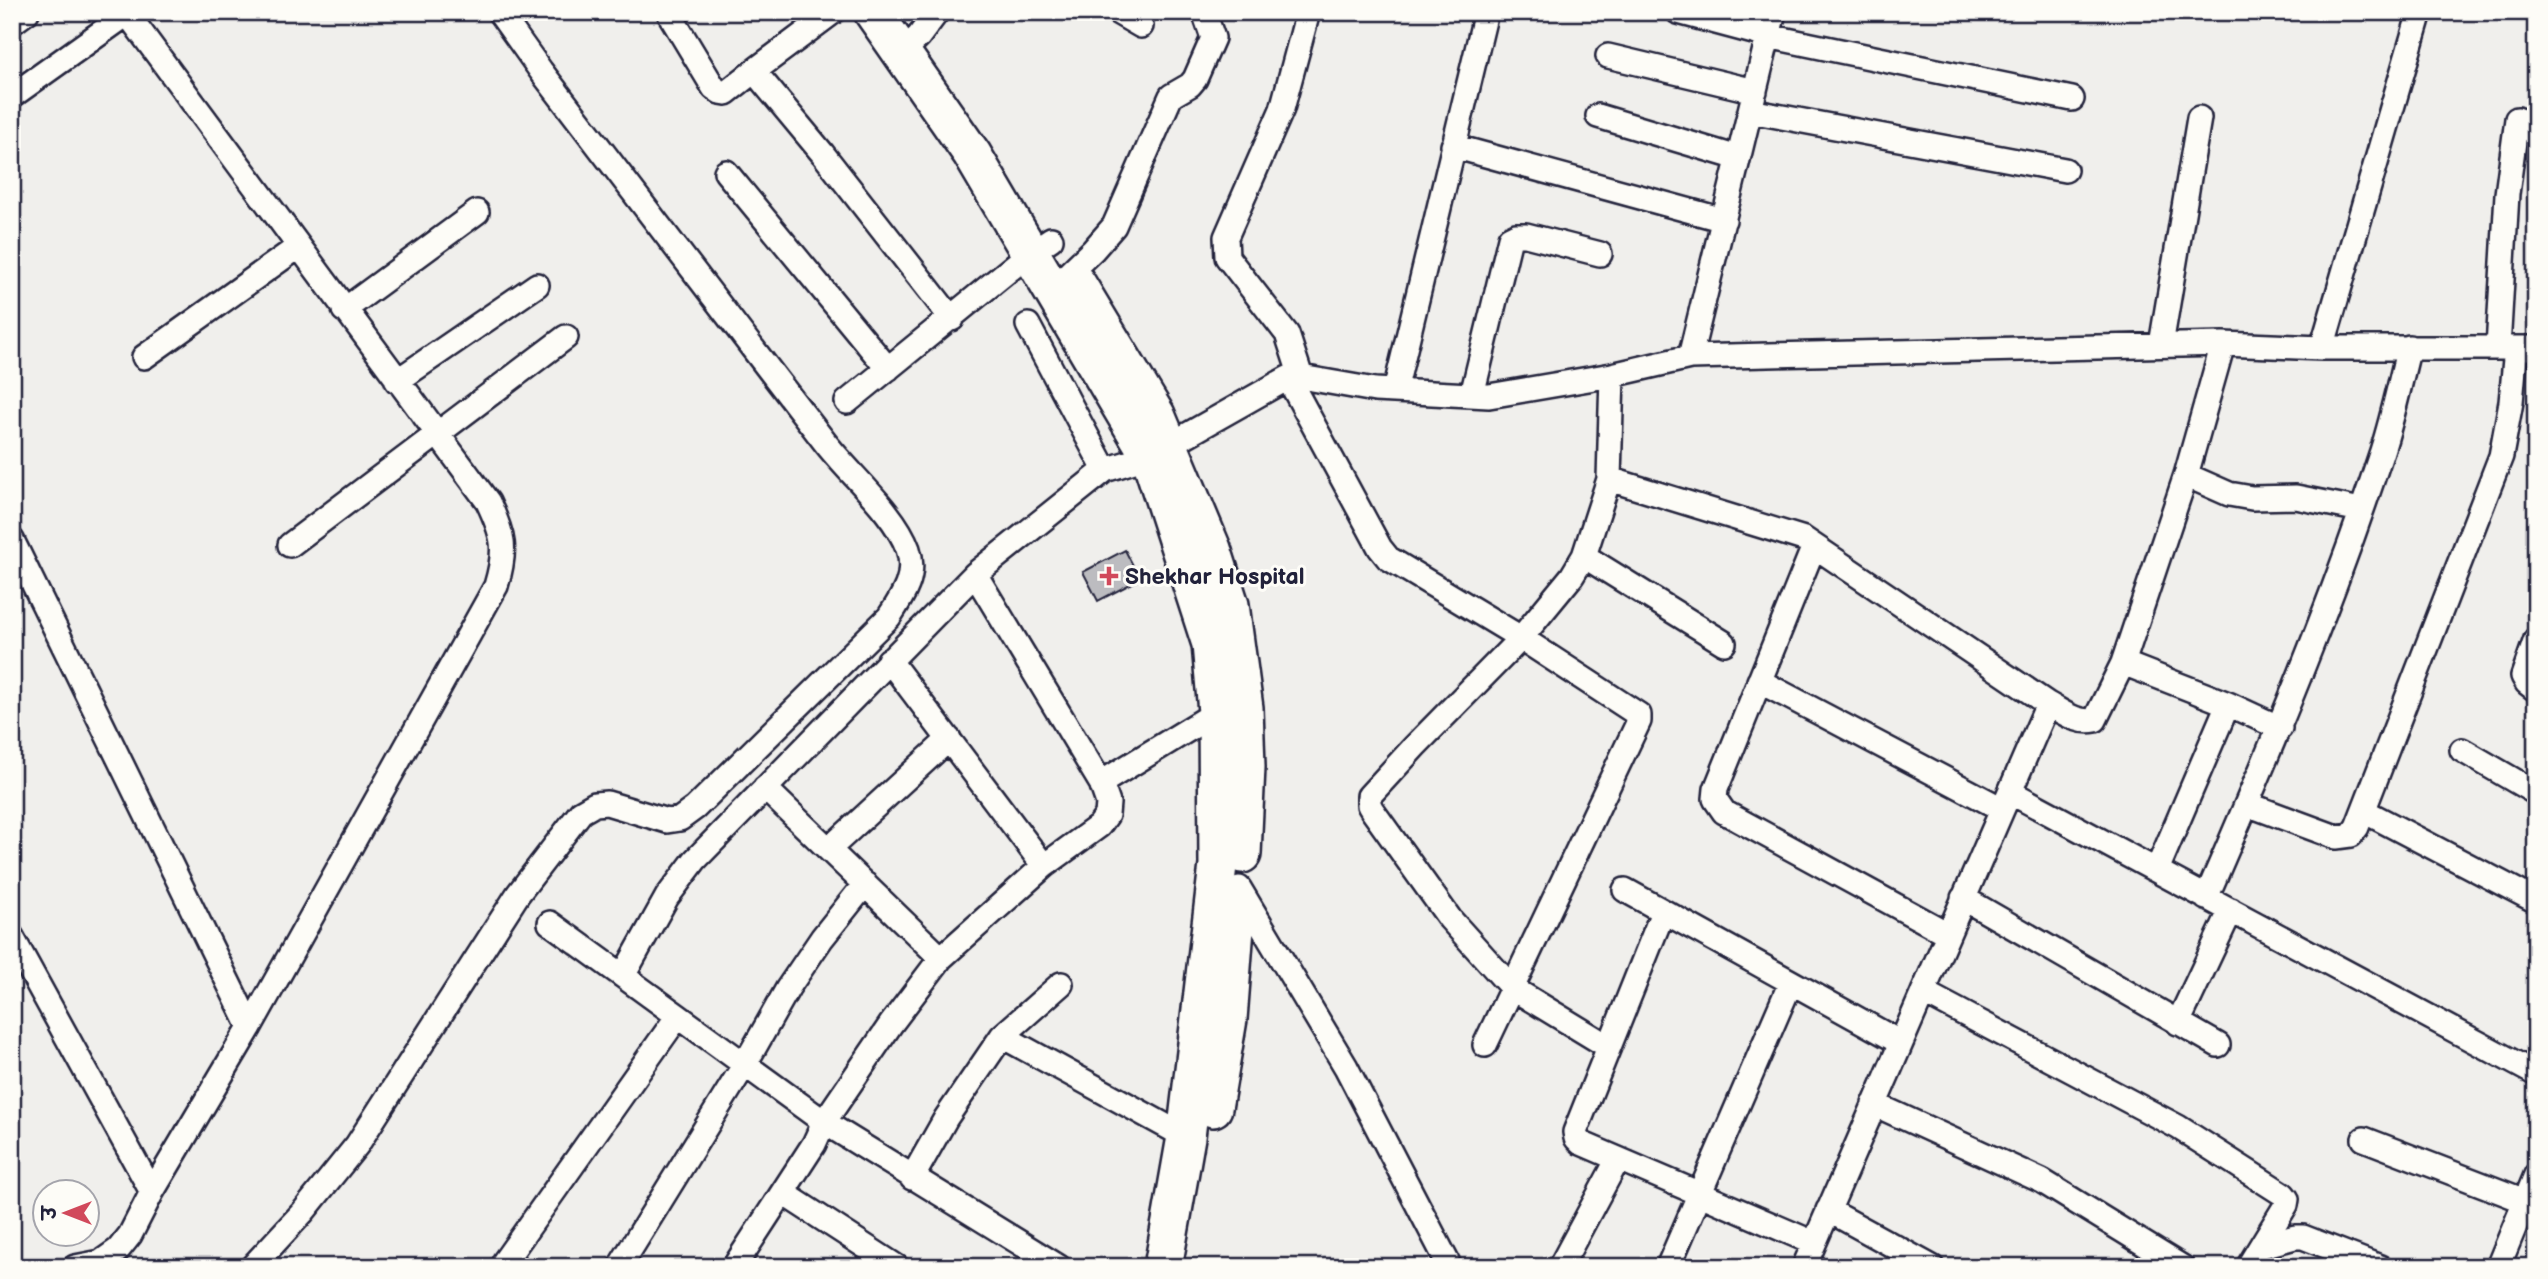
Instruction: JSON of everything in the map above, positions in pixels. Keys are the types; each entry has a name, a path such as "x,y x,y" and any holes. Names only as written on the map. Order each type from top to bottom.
{"main road":[{"path":"873,12 915,29 972,154 1040,246 1159,451 1212,549 1230,605 1244,708 1246,767 1239,888 1228,1019 1188,1267"},
{"path":"1040,246 1070,272 1156,415 1159,451 1211,644 1217,712 1218,865 1186,1137 1164,1267"}],"street":[{"path":"12,23 27,12"},
{"path":"252,1267 303,1212 357,1145 518,894 580,813 595,804 607,803 667,821 680,818 695,808 889,617 905,592 910,578 912,560 903,536 827,445 541,71 499,12"},
{"path":"670,15 714,88 726,93 833,12"},
{"path":"1117,12 1140,26"},
{"path":"1070,272 1114,226 1171,96 1195,79 1213,38 1204,12"},
{"path":"1308,12 1282,109 1226,237 1227,257 1287,334 1295,377 1380,548 1388,558 1521,638 1639,715 1639,720 1485,1045"},
{"path":"1395,391 1486,12"},
{"path":"1678,12 1768,36 2072,99"},
{"path":"1690,357 1774,12"},
{"path":"2322,348 2420,12"},
{"path":"12,96 126,13 488,502 501,529 503,550 496,586 250,1027 152,1192 130,1235 118,1250 101,1262 75,1267"},
{"path":"1608,56 1752,101 2065,170"},
{"path":"754,71 824,154 952,318"},
{"path":"1598,116 1738,158"},
{"path":"2161,345 2199,118"},
{"path":"2247,804 2336,838 2351,835 2364,811 2501,456 2511,402 2516,348 2507,194 2517,119"},
{"path":"1453,146 1724,220"},
{"path":"726,172 888,369"},
{"path":"344,310 477,212"},
{"path":"1472,395 1510,239 1516,235 1526,235 1600,254"},
{"path":"846,402 1040,246"},
{"path":"144,357 298,247"},
{"path":"397,381 537,285"},
{"path":"1028,325 1105,470"},
{"path":"290,545 566,337"},
{"path":"1609,480 1804,539 2048,704 2075,719 2085,722 2095,720 2123,663 2186,475 2223,344"},
{"path":"623,976 667,897 695,860 975,575 1105,470 1159,451 1295,377 1375,390 1472,395 1513,393 1690,357 2223,344 2322,348 2516,348"},
{"path":"2206,898 2280,728 2361,510 2383,448 2409,347"},
{"path":"1609,1047 1512,988 1450,919 1372,810 1368,800 1415,746 1521,638 1572,576 1584,556 1609,480 1612,375"},
{"path":"2186,475 2229,494 2252,498 2296,497 2361,510"},
{"path":"12,540 250,1027"},
{"path":"1814,546 1716,789 1715,799 1724,813 1948,934"},
{"path":"1584,556 1724,643"},
{"path":"741,1264 814,1144 824,1122 891,1024 941,958 1044,866 1099,826 1107,815 1108,803 1101,783 975,575"},
{"path":"2536,639 2523,676 2536,690"},
{"path":"889,660 1044,866"},
{"path":"2123,663 2228,704 2280,728"},
{"path":"1759,681 2157,870 2536,1074"},
{"path":"1804,1267 2048,704"},
{"path":"2157,870 2228,704"},
{"path":"1101,783 1217,712"},
{"path":"829,849 948,739"},
{"path":"2462,750 2536,793"},
{"path":"765,788 941,958"},
{"path":"2364,811 2536,901"},
{"path":"620,1266 745,1064 788,988 822,937 865,884"},
{"path":"1239,888 1346,1067 1450,1267"},
{"path":"1625,890 1901,1043"},
{"path":"1964,898 2218,1045"},
{"path":"2178,1023 2231,910"},
{"path":"1663,912 1575,1132 1576,1138 1581,1143 1814,1243"},
{"path":"550,923 824,1122 1059,1267"},
{"path":"12,937 152,1192"},
{"path":"1668,1267 1791,982"},
{"path":"912,1178 951,1109 1002,1036 1061,984"},
{"path":"1923,992 2178,1127 2283,1194 2287,1199 2286,1205 2248,1267"},
{"path":"500,1265 678,1016"},
{"path":"1002,1036 1186,1137"},
{"path":"1874,1104 2042,1181 2182,1267"},
{"path":"2364,1139 2525,1200"},
{"path":"1560,1267 1619,1159"},
{"path":"2498,1267 2536,1175"},
{"path":"783,1193 897,1267"},
{"path":"1828,1210 1933,1267"},
{"path":"2262,1246 2303,1237 2350,1261 2380,1267"}],"building":[{"path":"1125,550 1140,579 1098,601 1083,572"}],"place":[{"name":"Shekhar Hospital","path":"1109,576"}]}
